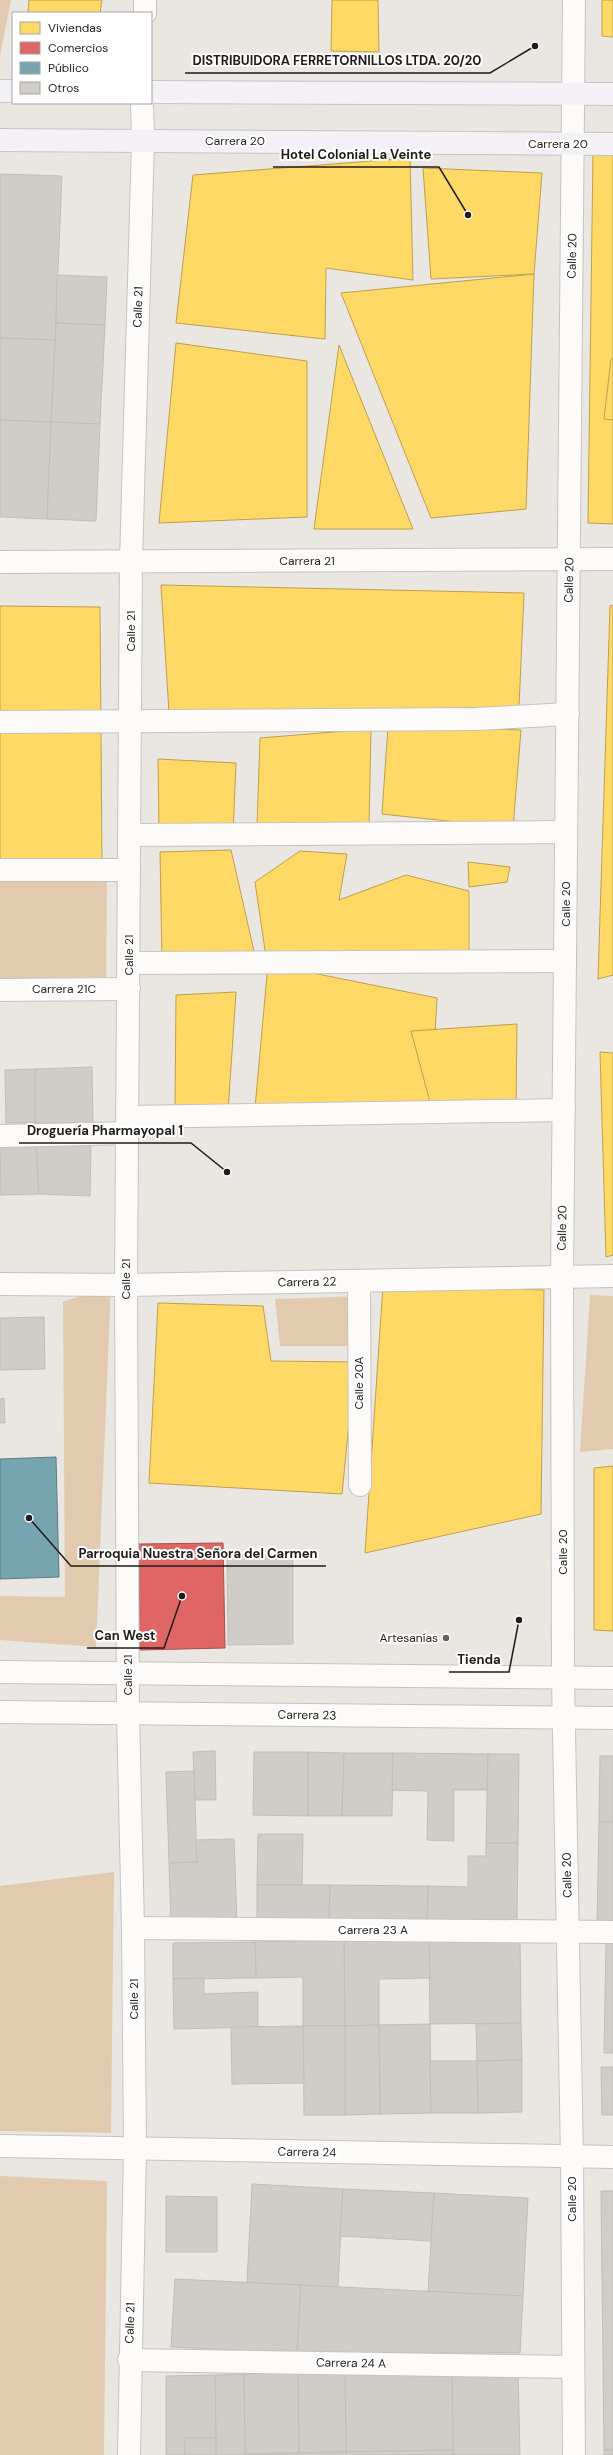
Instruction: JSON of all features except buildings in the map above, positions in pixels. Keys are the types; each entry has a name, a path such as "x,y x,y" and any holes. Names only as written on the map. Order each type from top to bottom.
{"main road":[{"path":"0,91 12,91"},
{"path":"152,92 613,94"},
{"name":"Carrera 20","path":"0,140 613,144"}],"street":[{"path":"145,0 145,12"},
{"name":"Calle 20","path":"574,0 562,1278 563,1677 572,2158 572,2367 574,2455"},
{"name":"Calle 21","path":"129,2455 129,2360 135,2148 133,1928 128,1713 126,1285 131,561 143,141 142,104"},
{"name":"Carrera 21","path":"0,562 613,560"},
{"path":"0,722 476,719 568,714"},
{"path":"130,834 566,832"},
{"path":"0,870 129,870"},
{"path":"129,963 565,961"},
{"name":"Carrera 21C","path":"0,990 129,989"},
{"path":"0,1136 128,1125 564,1110"},
{"name":"Carrera 22","path":"0,1284 126,1285 613,1276"},
{"name":"Calle 20A","path":"359,1281 360,1484"},
{"path":"0,1672 613,1678"},
{"name":"Carrera 23","path":"0,1712 613,1718"},
{"name":"Carrera 23 A","path":"133,1928 613,1932"},
{"name":"Carrera 24","path":"0,2146 572,2158 613,2157"},
{"name":"Carrera 24 A","path":"129,2360 572,2367"}],"shaded area":[{"path":"0,0 11,0 0,56"},
{"path":"0,876 107,876 106,977 0,979"},
{"path":"111,1285 96,1647 0,1640 0,1596 65,1597 63,1302"},
{"path":"590,1295 613,1296 613,1449 580,1452"},
{"path":"365,1296 354,1346 280,1346 275,1299"},
{"path":"114,1872 111,2133 0,2131 0,1886"},
{"path":"0,2176 107,2181 104,2455 0,2455"}],"place":[{"name":"DISTRIBUIDORA FERRETORNILLOS LTDA. 20/20","path":"535,46"},
{"name":"Hotel Colonial La Veinte","path":"468,215"},
{"name":"Droguería Pharmayopal 1","path":"227,1172"},
{"name":"Parroquia Nuestra Señora del Carmen","path":"29,1518"},
{"name":"Can West","path":"182,1596"},
{"name":"Tienda","path":"519,1620"},
{"name":"Artesanías","path":"446,1638"}]}
